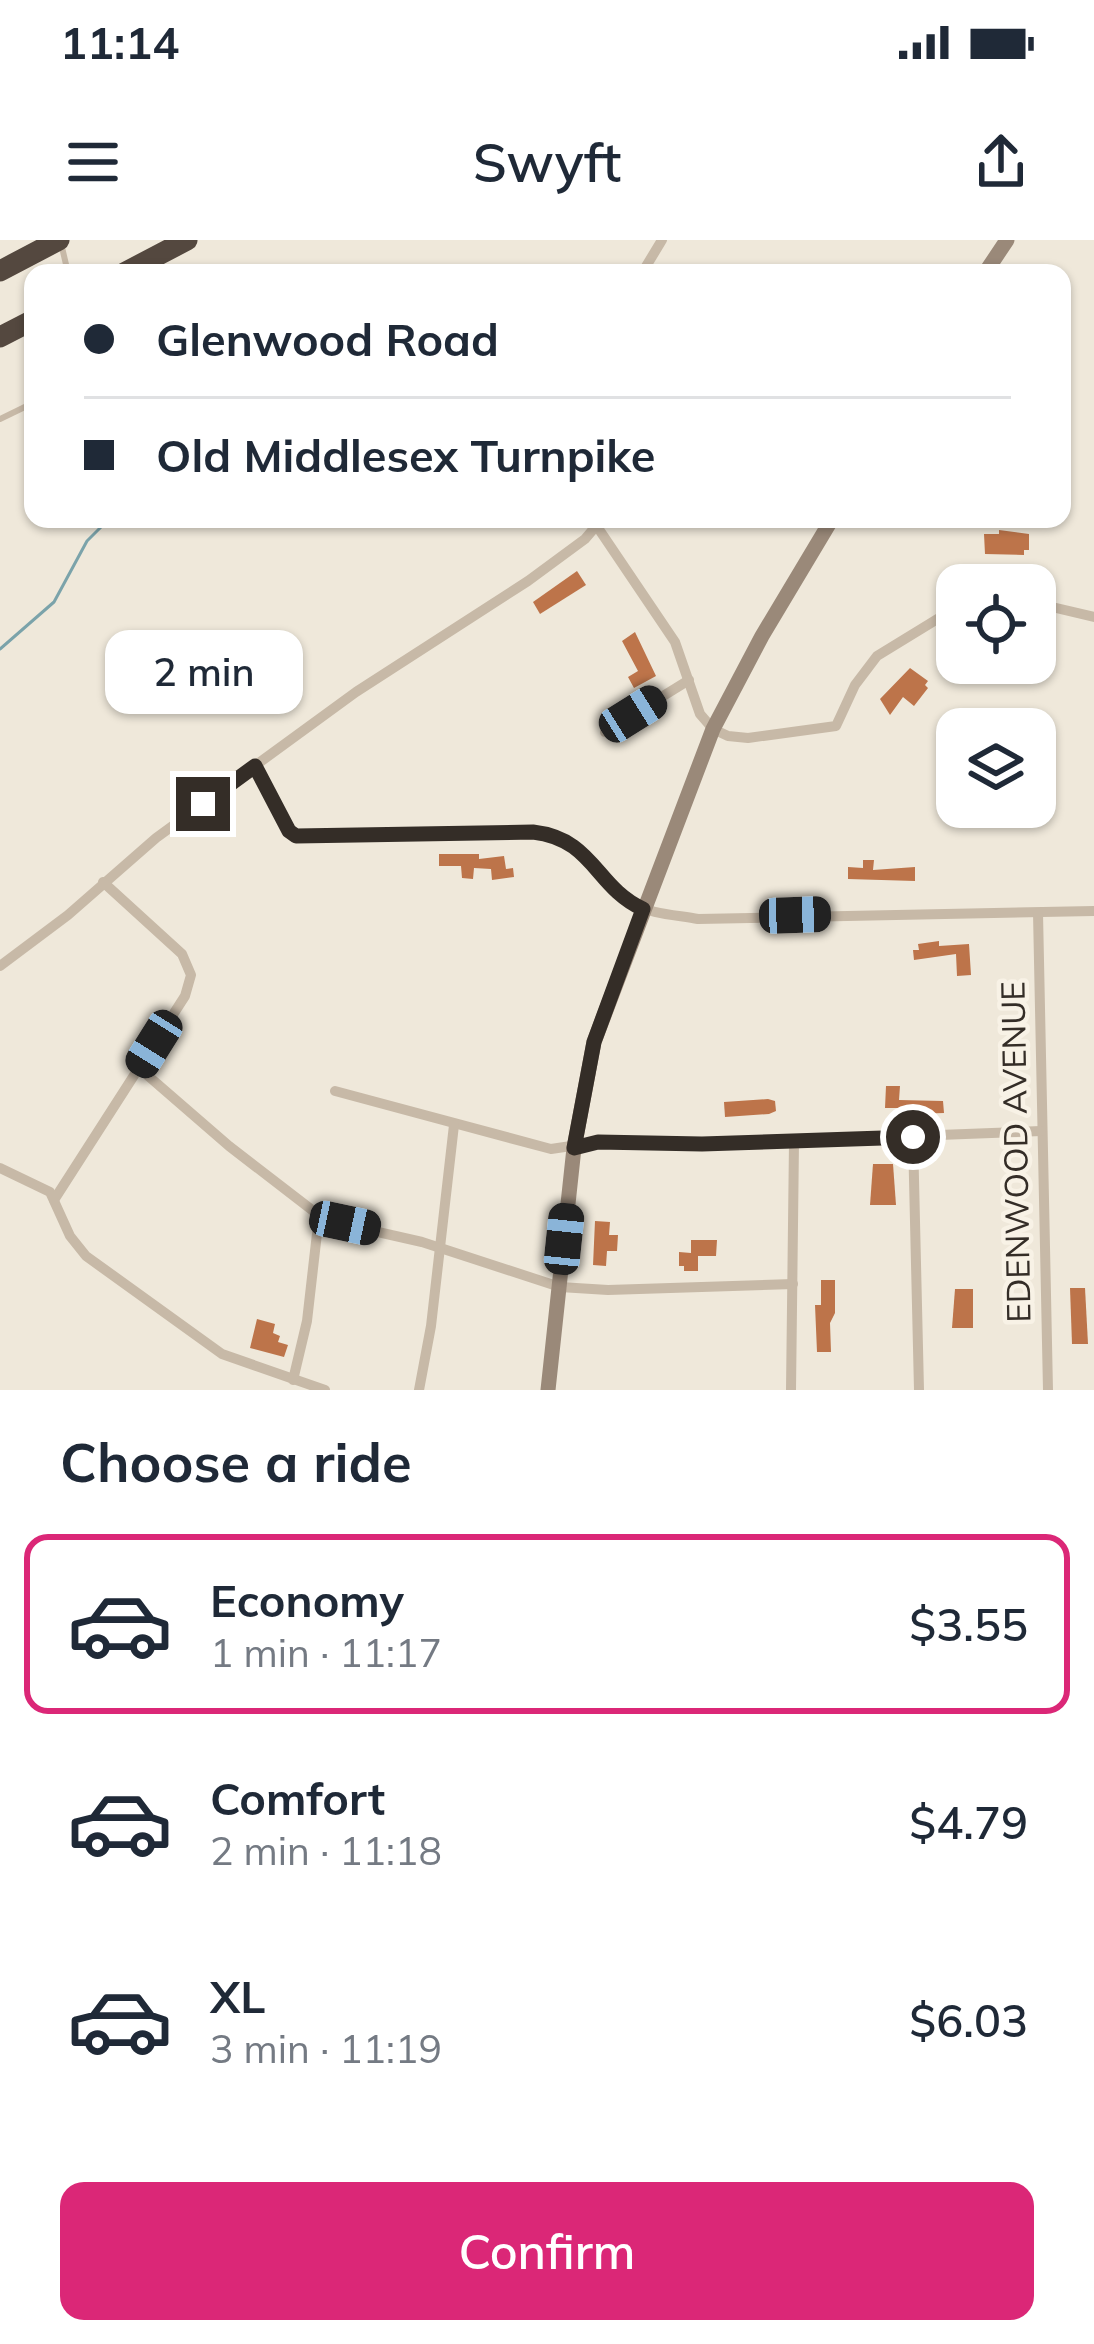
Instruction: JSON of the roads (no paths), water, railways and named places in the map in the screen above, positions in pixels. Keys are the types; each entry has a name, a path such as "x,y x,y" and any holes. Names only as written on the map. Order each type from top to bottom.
{"highway":[{"path":"141,264 188,240"},
{"path":"0,271 56,242"}],"main road":[{"path":"548,1390 574,1148 594,1042 712,729 827,528"}],"street":[{"path":"3,960 68,915 156,838 356,692 482,614 590,528"},
{"path":"601,528 664,623 700,714 712,729 728,736 748,739 832,729 877,656 936,620"},
{"path":"1056,608 1094,617"},
{"path":"605,731 689,680"},
{"path":"255,766 294,835 549,834 574,844 623,898 643,909 710,920 1094,911"},
{"path":"54,1200 188,991 190,969 182,954 103,882"},
{"name":"EDENWOOD AVENUE","path":"1038,913 1048,1390"},
{"path":"139,1068 319,1216 438,1247 560,1287 608,1290 793,1284"},
{"path":"335,1091 536,1147 1041,1131"},
{"path":"419,1390 454,1125"},
{"path":"913,1137 919,1390"},
{"path":"791,1390 794,1142"},
{"path":"0,1168 41,1186 54,1200 75,1243 119,1282 222,1354 325,1390"},
{"path":"293,1380 307,1321 319,1216"}],"waterway":[{"path":"0,649 54,602 87,541 100,528"}]}
